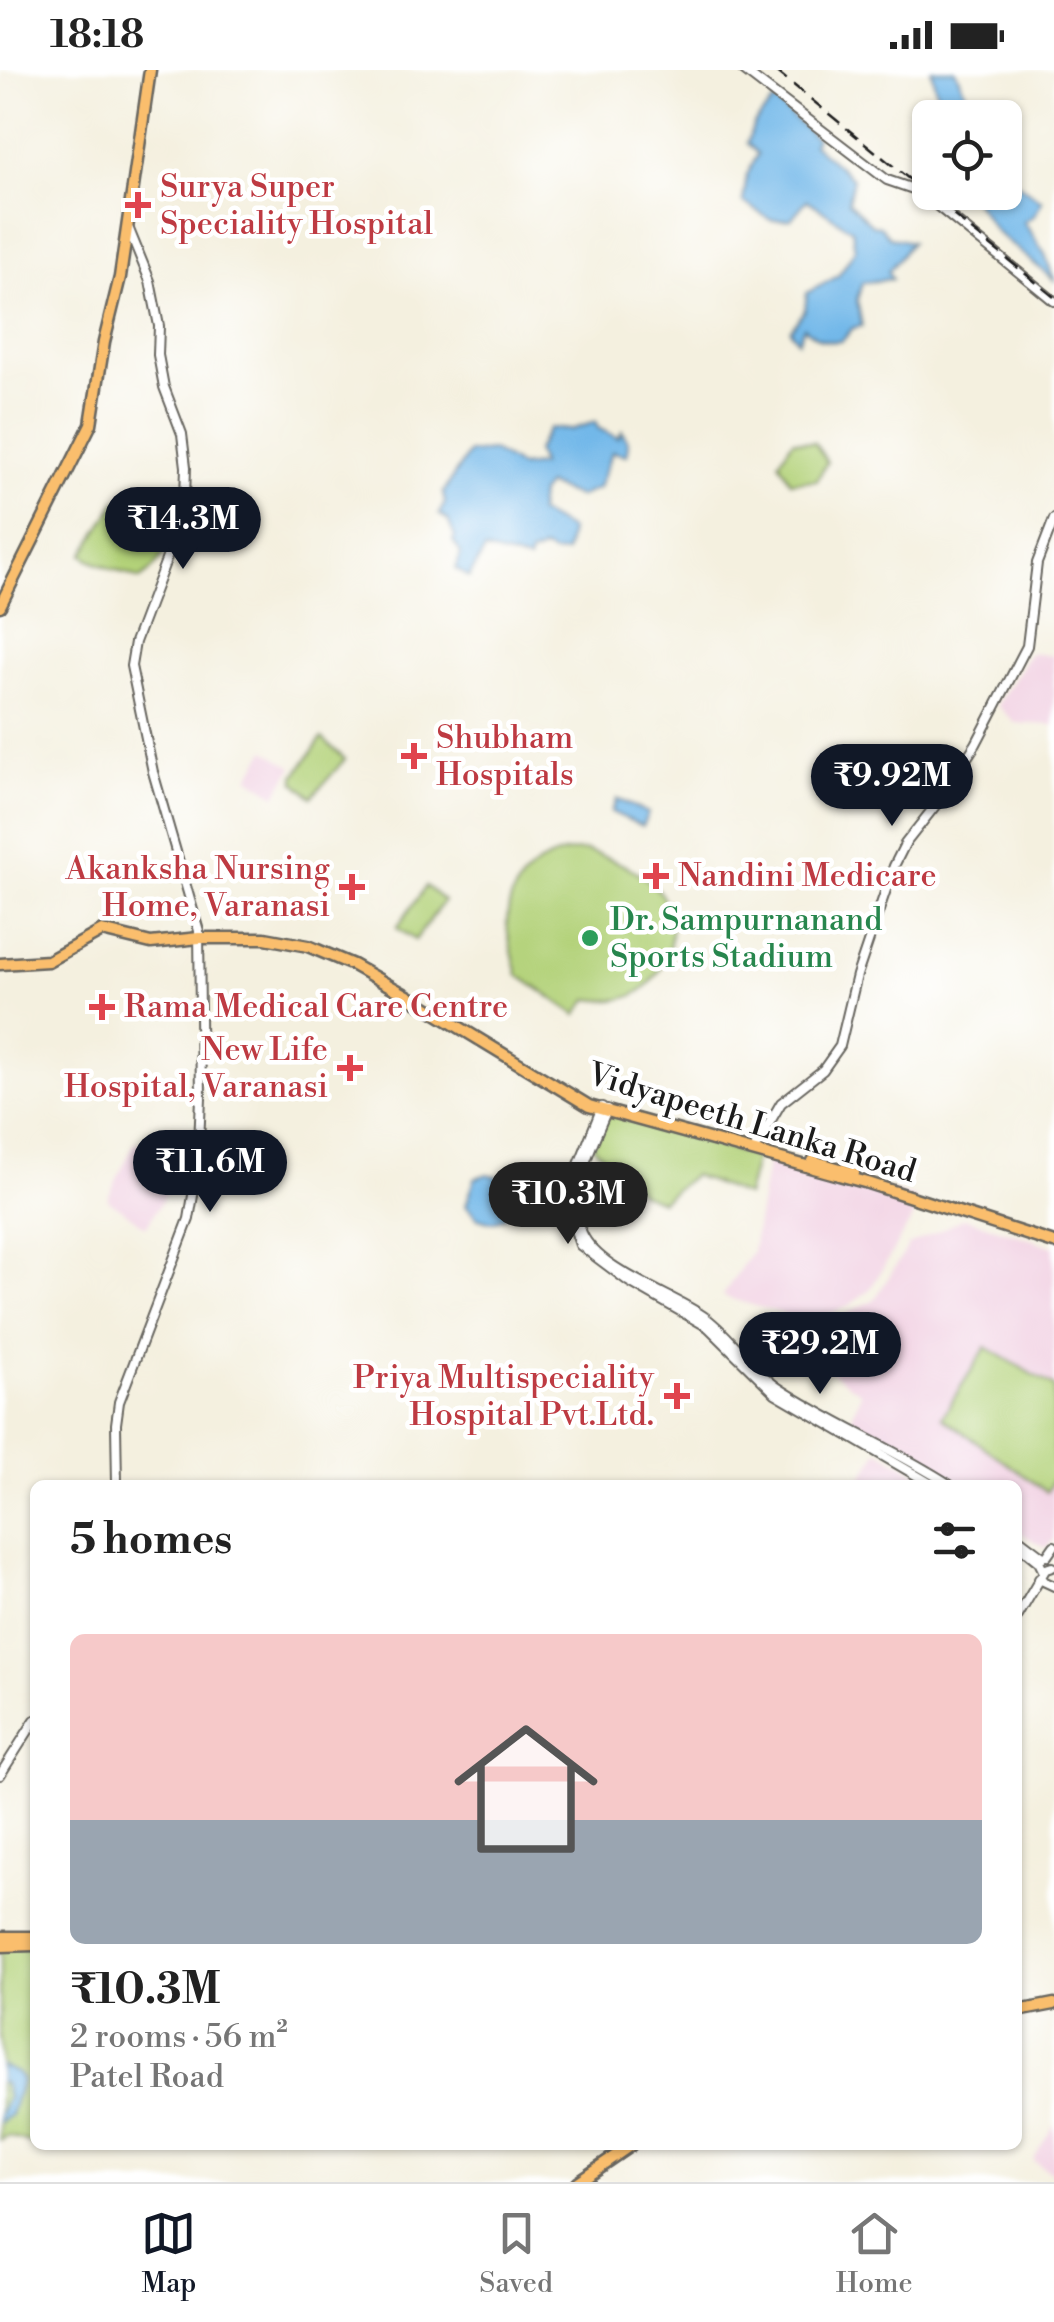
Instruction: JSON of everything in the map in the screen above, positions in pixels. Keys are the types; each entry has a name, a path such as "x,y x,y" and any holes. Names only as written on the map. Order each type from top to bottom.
{"main road":[{"path":"0,606 87,436 148,70"},
{"path":"0,592 88,421 99,339 111,302 125,225"},
{"name":"Vidyapeeth Lanka Road","path":"0,961 46,955 102,924 152,936 282,933 324,945 409,989 604,1109 1054,1240"},
{"name":"Vidyapeeth Lanka Road","path":"604,1109 882,1181 1054,1240"},
{"path":"0,1937 30,1938"},
{"path":"0,1946 30,1946"},
{"path":"1022,2007 1054,2001"},
{"path":"577,2182 624,2150"},
{"path":"587,2182 632,2150"}],"street":[{"path":"743,70 887,180 920,191 1054,300"},
{"path":"117,1480 116,1424 120,1402 176,1262 194,1200 201,1098 199,934 153,772 131,666 135,642 178,531 186,482 182,434 164,388 158,355 159,326 150,282 125,225"},
{"path":"756,1146 781,1103 823,1070 840,1046 856,974 894,866 905,844 976,744 1027,646 1037,563 1054,519"},
{"path":"604,1109 578,1195 578,1221 587,1242 612,1264 704,1317 776,1390 925,1480"},
{"path":"776,1390 941,1480"},
{"path":"1022,1542 1047,1566 1054,1586"},
{"path":"1022,1609 1054,1546"},
{"path":"1022,1549 1047,1566"},
{"path":"1022,1600 1047,1566"},
{"path":"0,1774 30,1728"}],"shaded area":[{"path":"1030,653 1054,656 1054,725 1015,723 997,705"},
{"path":"266,750 293,767 276,795 249,777"},
{"path":"135,1142 184,1164 146,1227 107,1199"},
{"path":"768,1159 916,1198 913,1217 871,1288 849,1306 810,1322 722,1296 752,1251"},
{"path":"965,1218 1054,1247 1054,1539 1046,1548 1022,1533 1022,1480 949,1480 849,1423 861,1393 805,1353 819,1328 875,1299 909,1245"},
{"path":"879,1450 929,1480 861,1480"},
{"path":"1054,2125 1054,2174 1032,2160"}],"green space":[{"path":"793,440 815,443 827,462 817,480 791,482 779,462"},
{"path":"117,501 178,515 160,559 140,579 83,555"},
{"path":"322,738 345,759 312,797 295,782 295,776"},
{"name":"Dr. Sampurnanand Sports Stadium","path":"586,851 623,864 648,880 664,900 671,930 665,961 647,986 623,999 588,999 577,1015 518,975 507,921 515,892 532,869 557,855"},
{"path":"426,886 444,901 415,940 397,928"},
{"path":"610,1112 756,1157 746,1196 693,1175 661,1201 641,1193 593,1146"},
{"path":"986,1347 1054,1387 1054,1478 1047,1492 942,1417"},
{"path":"0,1946 30,1948 30,2143 8,2136 0,2140"}],"water":[{"path":"931,70 955,70 969,100 939,100"},
{"path":"774,101 816,138 813,144 853,179 848,202 889,237 911,242 888,272 892,279 862,283 857,300 862,326 853,328 842,341 821,339 804,327 798,341 790,330 805,310 807,293 838,276 855,250 852,230 807,200 791,219 771,220 743,202 747,175 758,154 747,143 754,124"},
{"path":"1022,187 1042,201 1035,215 1024,222 1045,254 1054,280 995,231 981,210 1022,210"},
{"path":"595,422 598,428 618,438 622,431 628,442 627,455 612,452 598,488 579,497 547,485 540,493 538,513 570,530 566,553 554,554 544,549 530,555 528,561 485,550 469,577 456,569 461,553 453,541 448,520 439,514 445,503 443,493 468,453 493,451 520,467 541,465 536,451 549,428 570,430"},
{"path":"617,799 648,813 642,826 611,812"},
{"path":"488,1174 510,1180 516,1189 510,1211 492,1222 478,1218 466,1205 475,1178"},
{"path":"0,2065 22,2079 11,2115 0,2123 8,2097 0,2081"}],"railway":[{"path":"775,70 1054,297"}],"place":[{"name":"Surya Super Speciality Hospital","path":"138,205"},
{"name":"Shubham Hospitals","path":"414,756"},
{"name":"Nandini Medicare","path":"656,876"},
{"name":"Akanksha Nursing Home, Varanasi","path":"352,887"},
{"name":"Dr. Sampurnanand Sports Stadium","path":"590,938"},
{"name":"Rama Medical Care Centre","path":"102,1007"},
{"name":"New Life Hospital, Varanasi","path":"350,1068"},
{"name":"Priya Multispeciality Hospital Pvt.Ltd.","path":"677,1396"}]}
